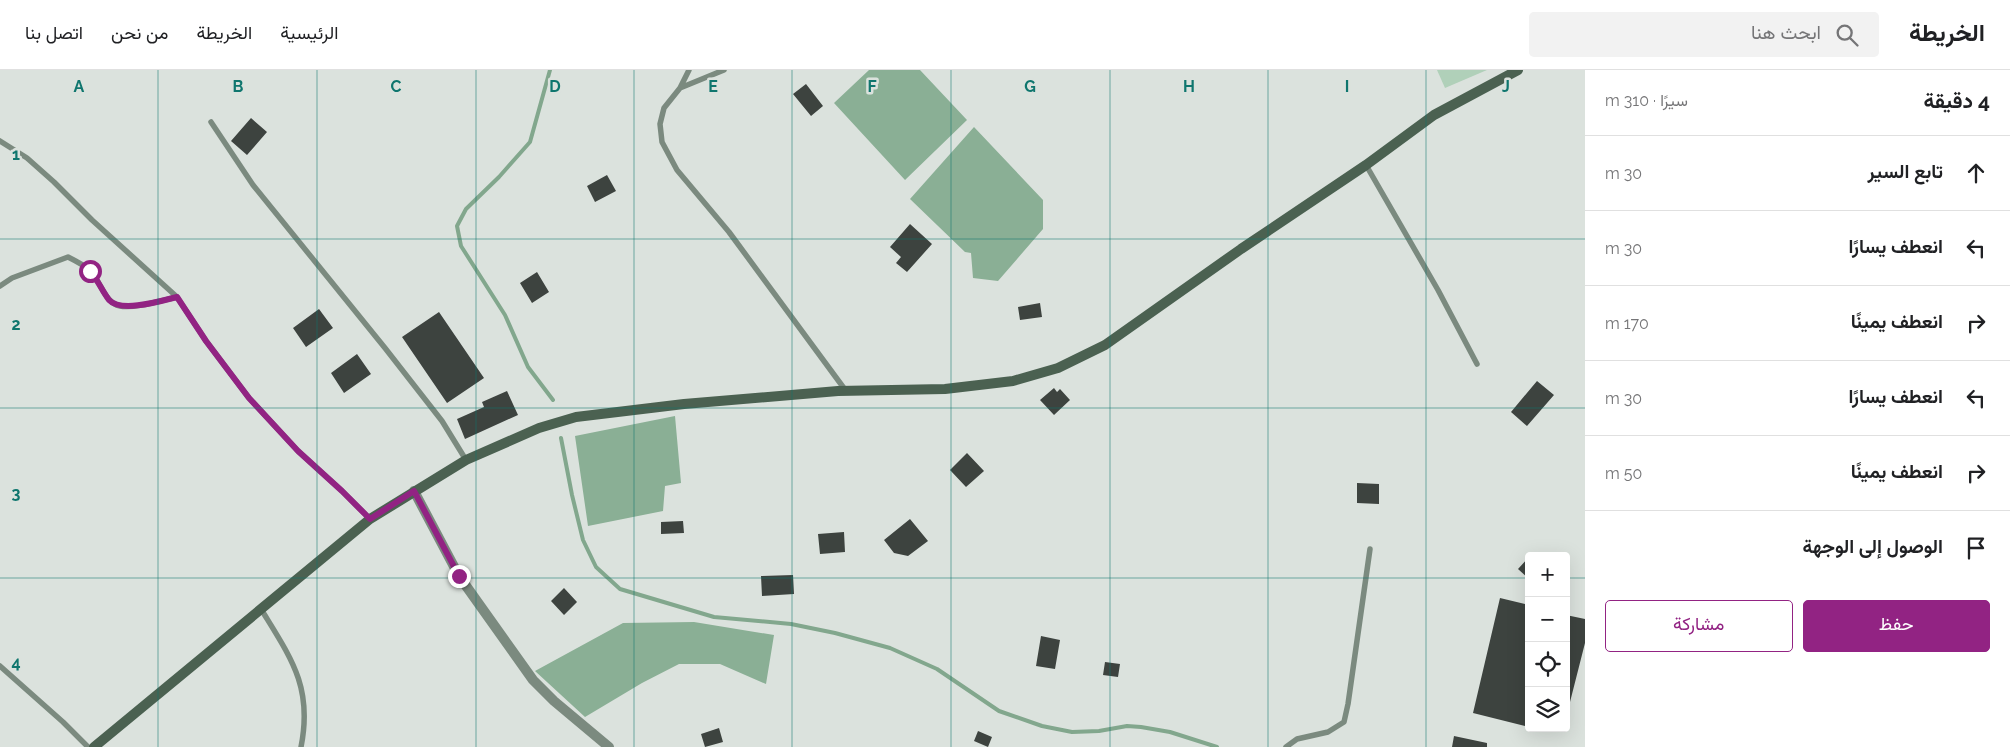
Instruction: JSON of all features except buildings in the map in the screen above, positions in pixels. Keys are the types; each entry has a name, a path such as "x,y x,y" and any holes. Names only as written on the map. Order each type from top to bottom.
{"street":[{"path":"94,747 370,519 466,460 539,428 576,417 684,404 846,391 945,389 1013,381 1058,368 1105,344 1241,248 1366,165 1434,115 1518,70"},
{"path":"414,491 459,576 533,680 609,747"}],"lane":[{"path":"689,70 680,88 664,108 660,124 662,142 677,170 729,232 846,391"},
{"path":"680,88 724,70"},
{"path":"210,122 252,186 391,355 442,422 466,460"},
{"path":"0,141 27,158 177,297 206,341 249,398 298,451 370,519"},
{"path":"1366,165 1438,290 1477,364"},
{"path":"0,286 12,278 68,257 90,271 99,281 110,302 120,306 144,304 177,297"},
{"path":"1286,747 1297,739 1328,732 1344,722 1370,549"},
{"path":"261,609 286,650 302,685 306,712 301,747"},
{"path":"0,666 88,747"}],"green space":[{"path":"869,70 920,70 967,120 905,180 834,103"},
{"path":"1437,70 1487,70 1445,88"},
{"path":"974,127 1043,200 1043,229 998,281 973,278 971,253 965,252 910,199"},
{"path":"675,416 681,483 665,486 663,511 588,526 575,436"},
{"path":"694,622 774,635 766,684 720,664 679,664 642,683 585,717 535,671 623,623"}],"waterway":[{"path":"550,70 530,142 499,177 466,209 457,226 461,246 505,315 528,367 553,400"},
{"path":"561,438 583,540 596,567 620,589 714,617 791,624 835,633 890,648 937,669 999,711 1042,726 1072,732 1099,731 1127,726 1141,727 1170,732 1217,747"}],"route":[{"path":"90,271 99,281 110,302 120,306 144,304 177,297 206,341 249,398 298,451 370,519 414,491 459,576"}]}
